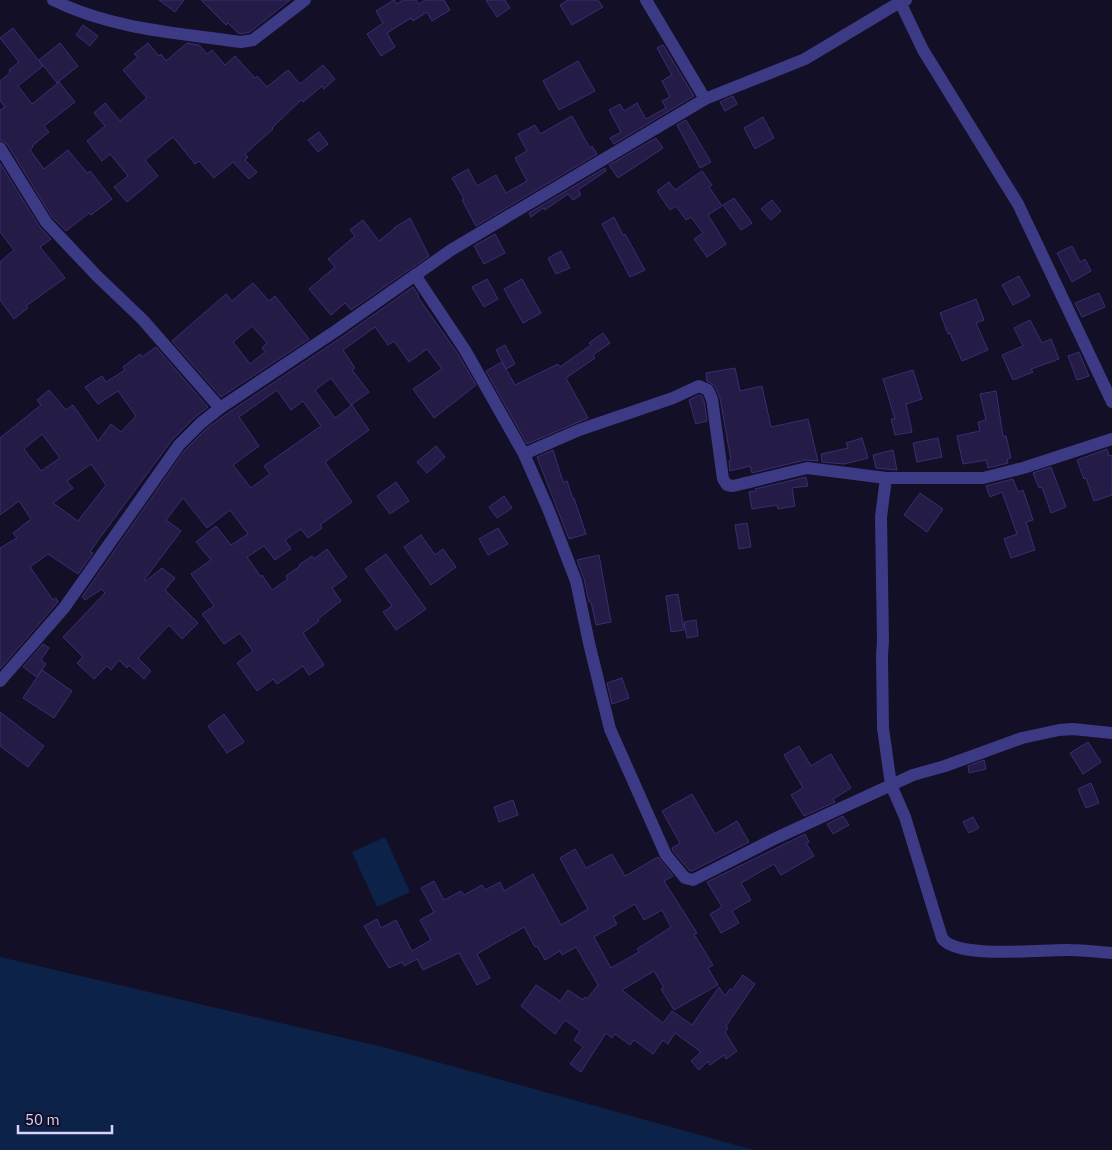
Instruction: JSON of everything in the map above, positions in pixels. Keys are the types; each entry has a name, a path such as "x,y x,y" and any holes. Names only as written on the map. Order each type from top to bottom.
{"street":[{"path":"53,0 76,12 139,28 241,42 253,40 305,0"},
{"path":"646,0 705,99"},
{"path":"0,680 64,608 179,445 201,423 220,408 337,330 451,250 485,229 705,99 805,59 903,1 923,50 1018,204 1112,402"},
{"path":"0,148 46,222 97,276 143,320 220,408"},
{"path":"416,274 465,350 524,454 576,581 610,729 666,855 685,878 693,880 776,838 913,775 945,766 1022,738 1066,729 1112,733"},
{"path":"524,454 579,430 673,398 699,386 708,390 712,399 723,478 727,484 732,486 807,468 886,478 983,478 1023,468 1112,439"},
{"path":"886,478 881,516 884,642 882,655 882,728 891,786 905,817 942,938 945,943 956,948 982,952 1070,950 1112,953"}],"water":[{"path":"385,837 410,892 377,907 352,852"},
{"path":"0,957 383,1047 754,1150 0,1150"}],"building":[{"path":"159,0 184,0 175,12"},
{"path":"201,0 290,0 250,32 241,34 228,23 226,25"},
{"path":"394,0 397,4 403,0 416,0 419,4 425,0 444,0 450,10 432,21 427,12 413,21 411,18 387,33 395,47 381,56 367,34 383,23 376,11"},
{"path":"486,0 505,0 510,8 497,17"},
{"path":"568,0 598,0 603,7 572,25 560,5"},
{"path":"83,25 98,36 90,46 76,35"},
{"path":"13,28 43,66 18,86 32,104 59,82 75,102 44,126 49,132 32,146 30,150 44,169 68,150 87,173 90,171 112,199 91,215 89,213 66,231 52,217 7,144 0,140 0,110 5,107 0,101 0,81 19,62 0,38"},
{"path":"60,43 78,66 57,83 39,60"},
{"path":"148,43 166,61 187,43 199,45 207,54 212,50 225,65 235,56 255,78 257,76 267,87 288,70 300,84 323,65 335,79 324,89 322,86 303,102 301,100 245,154 248,157 245,160 257,172 249,179 233,162 214,178 199,161 195,164 173,137 145,160 158,176 127,202 114,187 128,176 110,154 102,161 87,141 105,126 94,113 105,103 120,121 147,98 123,70 138,57 134,54"},
{"path":"663,45 694,96 614,144 610,138 621,132 609,110 620,104 624,111 637,103 646,119 666,108 662,101 670,97 662,81 672,75 657,48"},
{"path":"578,61 595,91 559,110 543,81"},
{"path":"733,96 737,104 725,111 720,102"},
{"path":"572,116 590,148 592,146 597,154 476,226 452,178 468,169 477,186 496,175 506,193 527,181 515,158 527,151 518,134 535,125 540,134"},
{"path":"763,117 774,138 755,149 744,128"},
{"path":"686,120 711,162 700,168 677,125"},
{"path":"319,132 328,144 318,152 308,140"},
{"path":"656,138 663,148 618,178 609,165"},
{"path":"0,163 39,226 51,239 40,247 65,278 26,306 28,308 14,319 0,300 0,262 14,250 0,232"},
{"path":"605,168 606,171 578,190 581,195 573,200 568,194 531,217 529,213"},
{"path":"702,171 712,185 709,187 722,206 708,215 726,244 707,257 694,239 703,233 691,217 686,220 676,206 670,210 657,191 669,182 675,190"},
{"path":"734,198 752,223 741,230 723,205"},
{"path":"772,200 781,211 771,220 761,209"},
{"path":"614,217 645,270 630,277 602,224"},
{"path":"410,218 429,256 351,310 345,303 331,315 309,289 335,267 328,259 355,236 350,230 363,220 379,241 394,228"},
{"path":"495,234 505,253 484,264 474,246"},
{"path":"1072,246 1080,262 1085,259 1091,271 1072,282 1057,253"},
{"path":"561,251 570,268 556,274 548,258"},
{"path":"1019,276 1030,296 1013,305 1002,285"},
{"path":"487,279 498,299 484,307 472,287"},
{"path":"522,279 541,313 523,323 504,289"},
{"path":"253,283 269,301 275,296 309,339 221,397 172,341 226,294 232,301","holes":["252,326 267,343 262,348 265,352 250,364 233,342"]},
{"path":"413,287 458,354 476,385 434,418 413,389 442,369 427,349 409,362 394,341 388,345 375,327 343,350 355,368 352,370 369,392 351,405 331,378 315,390 335,418 352,405 369,430 325,462 352,502 320,525 322,528 308,538 301,529 285,540 291,549 275,560 264,546 247,557 272,590 288,579 286,576 299,565 312,556 314,559 327,549 347,577 332,588 341,601 303,633 324,665 309,675 303,666 277,684 273,679 257,691 237,663 253,651 240,633 224,644 202,614 214,606 191,574 211,560 196,542 216,526 231,545 248,534 230,510 207,528 183,498 166,520 181,531 144,580 146,581 162,568 175,578 165,590 198,623 182,639 169,625 138,658 151,671 144,679 129,665 127,668 119,660 111,670 107,666 94,679 77,663 83,657 63,637 105,593 102,589 85,600 82,597 185,450 206,429 225,415","holes":["277,390 291,410 303,401 321,426 264,466 270,474 251,488 233,465 259,446 239,417"]},
{"path":"1099,293 1105,307 1082,317 1075,303"},
{"path":"976,299 984,320 976,323 988,350 962,361 940,313"},
{"path":"1030,320 1042,343 1051,339 1059,359 1031,369 1033,372 1013,380 1002,355 1023,346 1014,328"},
{"path":"603,333 610,343 593,355 595,358 566,378 588,418 527,444 486,371 502,362 515,385 558,364 560,367 591,345 589,343"},
{"path":"505,345 515,364 506,369 496,350"},
{"path":"156,347 208,407 172,440 99,539 90,552 93,553 78,574 48,554 30,567 53,600 56,598 58,602 0,669 0,548 17,538 13,533 31,519 19,501 0,515 0,438 41,405 37,400 49,390 66,410 73,405 98,441 111,424 121,432 136,416 118,391 98,404 85,387 102,376 106,382 125,370 123,367 140,354 142,357","holes":["42,434 60,458 41,471 24,449","91,464 106,485 78,521 53,503 73,488 67,481"]},
{"path":"1079,352 1089,376 1077,380 1068,356"},
{"path":"735,368 740,391 762,386 771,427 808,419 818,461 805,460 752,473 750,466 730,471 729,461 731,460 720,398 715,386 707,381 706,373"},
{"path":"913,370 922,399 906,404 912,432 895,435 891,419 895,419 883,379"},
{"path":"996,391 1003,436 1006,436 1011,458 1007,459 1008,463 988,468 986,460 963,464 957,436 980,431 978,422 986,420 980,394"},
{"path":"699,395 702,396 704,401 707,421 696,424 689,400"},
{"path":"862,438 868,458 844,464 822,462 821,454 848,448 846,443"},
{"path":"938,438 942,457 917,462 913,443"},
{"path":"436,446 445,457 427,473 417,462"},
{"path":"1107,449 1109,456 1112,455 1112,495 1094,501 1077,460"},
{"path":"553,450 563,482 567,481 586,534 569,539 537,457"},
{"path":"893,450 897,470 876,468 873,455"},
{"path":"1051,467 1066,507 1051,513 1042,487 1039,488 1033,473"},
{"path":"806,477 808,486 792,488 795,506 778,509 777,505 752,509 749,492"},
{"path":"1013,479 1018,492 1023,490 1033,520 1026,522 1035,550 1011,558 1004,539 1017,534 1002,492 990,497 986,486"},
{"path":"396,482 409,501 390,514 377,496"},
{"path":"920,493 943,509 927,532 904,515"},
{"path":"504,496 512,508 497,518 489,507"},
{"path":"747,523 751,547 739,549 735,525"},
{"path":"498,528 508,544 488,555 479,539"},
{"path":"421,535 435,555 443,549 456,567 431,585 404,547"},
{"path":"386,554 426,609 396,630 383,612 392,606 365,569"},
{"path":"599,555 611,622 596,625 591,602 589,602 584,579 577,560"},
{"path":"678,594 684,630 671,632 666,596"},
{"path":"696,620 698,636 687,638 684,622"},
{"path":"43,644 49,648 41,660 46,664 37,677 23,667"},
{"path":"42,670 72,691 54,718 23,698"},
{"path":"622,678 629,698 612,704 607,683"},
{"path":"0,712 44,746 28,767 0,746"},
{"path":"224,714 244,742 227,753 208,726"},
{"path":"1088,742 1101,762 1083,774 1070,753"},
{"path":"799,746 811,766 831,754 851,788 833,799 835,802 804,816 791,795 803,788 784,755"},
{"path":"984,760 986,769 969,773 968,766"},
{"path":"1091,783 1099,803 1086,808 1078,789"},
{"path":"692,794 715,834 737,821 749,842 690,871 673,851 672,848 680,843 662,811"},
{"path":"513,800 518,815 499,822 494,807"},
{"path":"843,816 849,825 833,834 827,824"},
{"path":"973,817 979,828 969,833 963,822"},
{"path":"805,834 809,842 806,843 814,856 781,875 774,864 741,883 751,900 732,911 739,923 721,933 710,914 722,907 707,882"},
{"path":"575,849 586,868 612,854 625,876 658,857 673,876 664,881 697,933 694,934 713,965 708,968 718,985 674,1010 661,989 664,988 654,971 622,990 663,1023 672,1011 692,1025 719,987 725,996 743,975 755,984 726,1026 728,1028 725,1032 737,1051 726,1059 724,1055 710,1065 708,1061 699,1070 691,1061 701,1052 675,1033 668,1044 663,1040 653,1054 634,1040 630,1045 615,1034 612,1038 606,1033 581,1072 570,1064 583,1047 574,1040 580,1031 565,1020 555,1034 521,1006 536,985 560,1001 568,990 583,1000 585,997 587,999 598,985 576,947 562,955 560,951 545,960 524,927 477,954 490,978 477,985 459,953 423,970 417,959 404,966 402,962 389,968 364,926 377,919 381,928 396,920 412,951 431,940 420,920 434,912 421,888 434,881 444,900 461,891 464,895 482,885 485,890 500,882 504,891 533,874 561,925 588,909 560,858","holes":["635,904 644,920 662,910 671,927 637,949 639,952 611,968 594,937 617,924 613,917"]}]}
